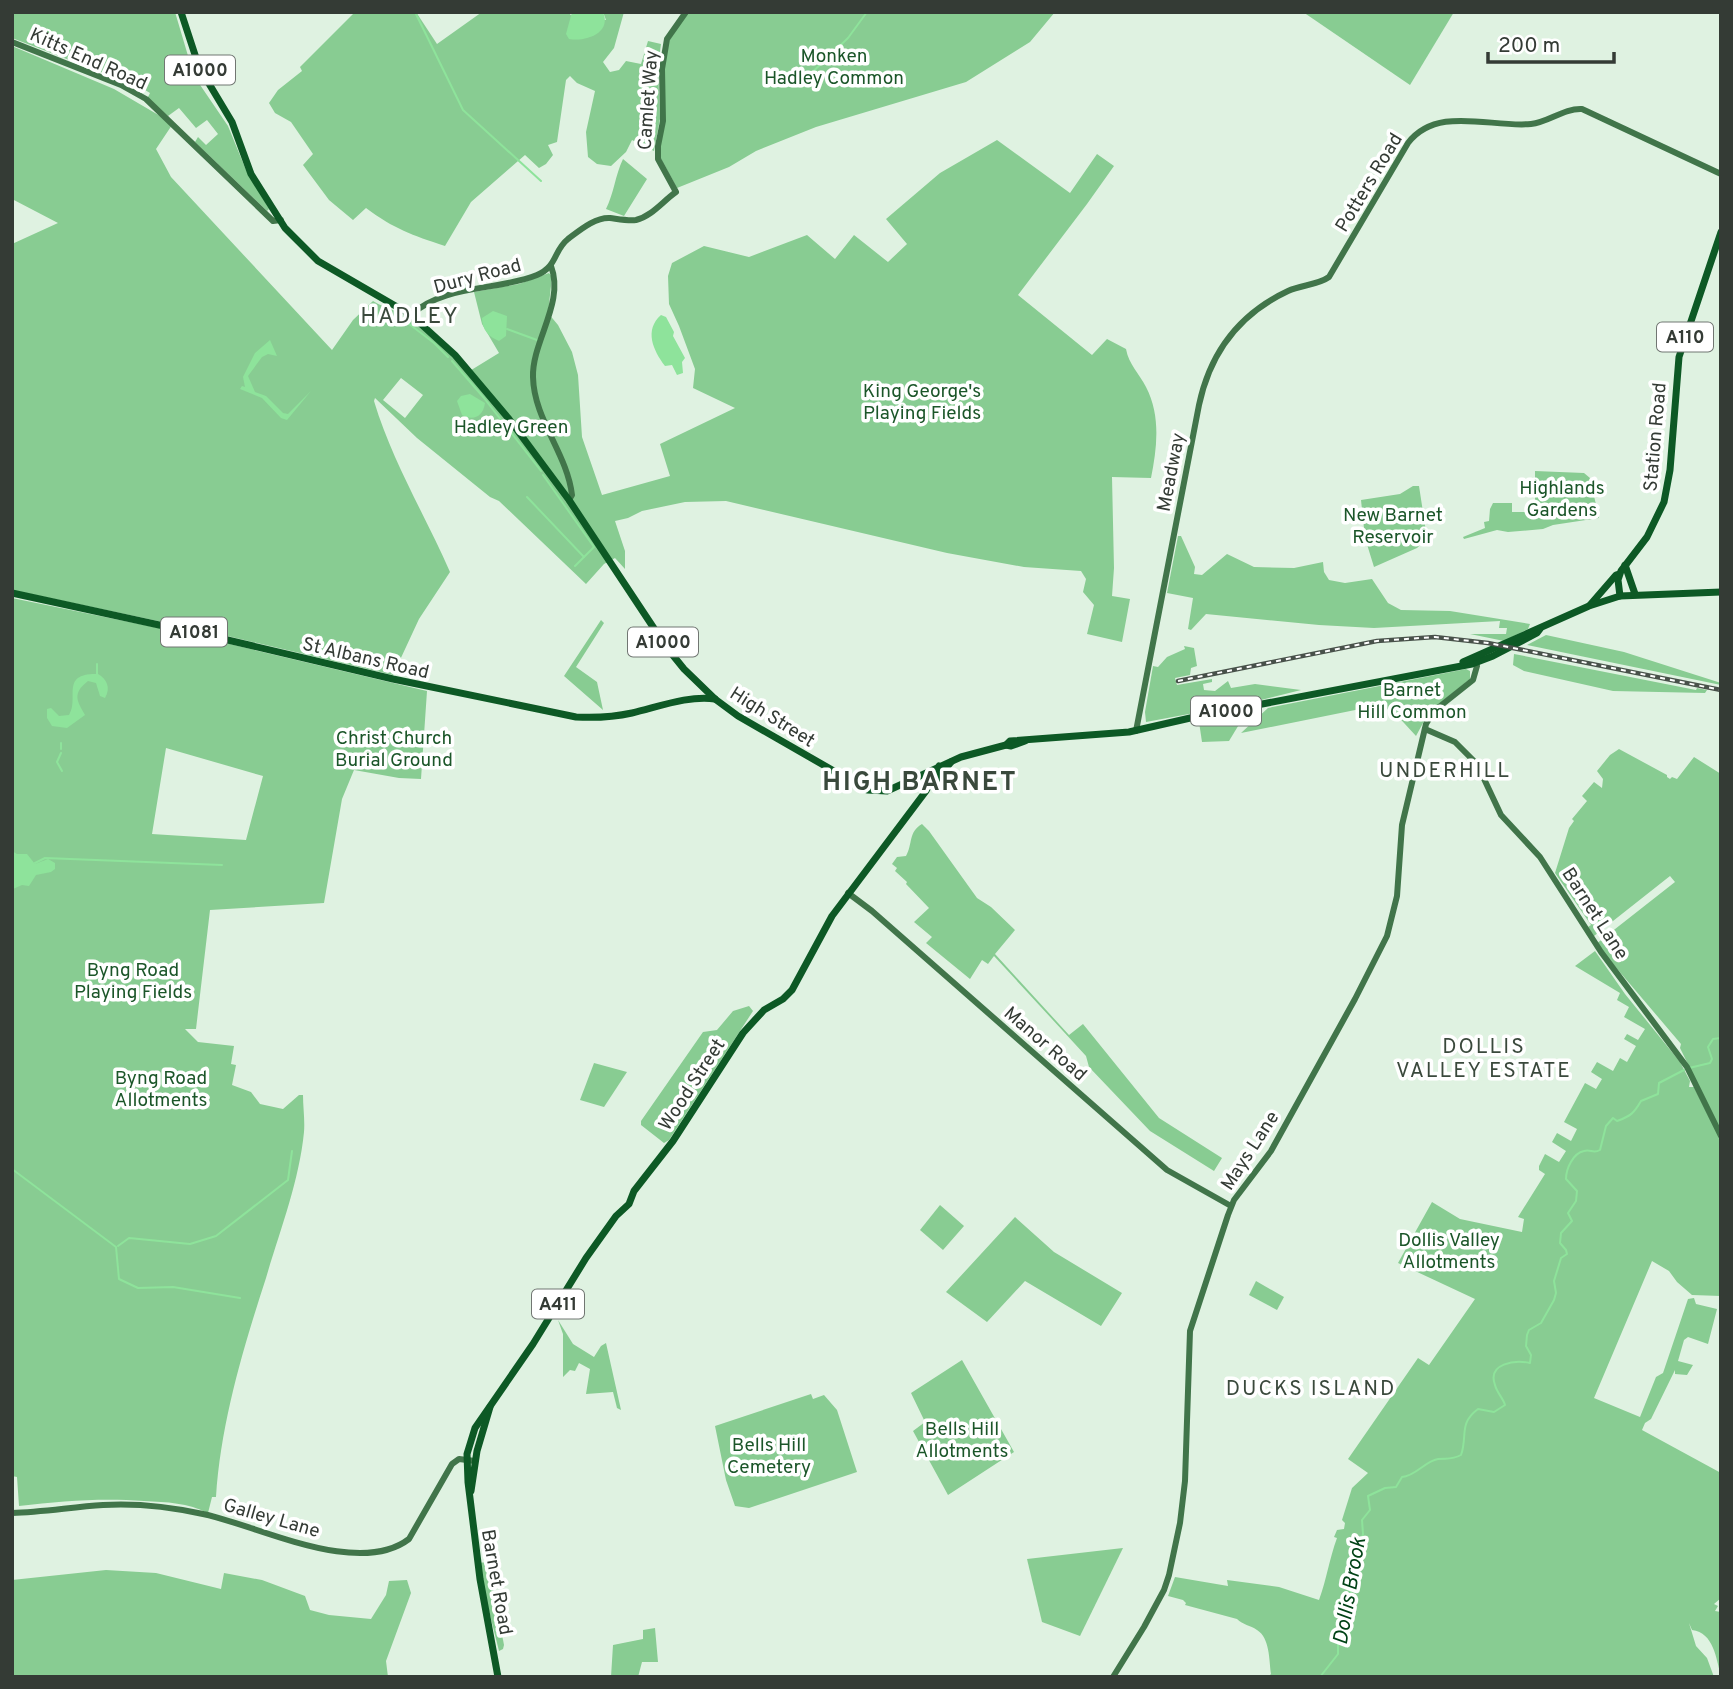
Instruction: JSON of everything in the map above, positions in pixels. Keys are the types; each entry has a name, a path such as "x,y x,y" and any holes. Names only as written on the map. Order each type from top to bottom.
{"main road":[{"name":"A1000","path":"181,12 199,67 232,122 251,174 270,212 281,220 285,229 302,248 363,289 411,315 448,347 484,388 569,500"},
{"name":"Station Road","path":"1619,574 1647,537 1664,502 1670,470 1679,357 1721,232"},
{"name":"High Street","path":"569,500 666,646 703,693"},
{"path":"1625,565 1635,594"},
{"path":"1619,574 1620,596"},
{"name":"A110","path":"1589,606 1619,574"},
{"name":"A1000","path":"952,761 968,754 1026,741 1136,731 1473,661 1537,634 1540,629 1589,606 1620,596 1721,592"},
{"name":"St Albans Road","path":"12,593 568,716 617,716 703,693 715,699"},
{"name":"High Street","path":"715,699 748,723 867,790 887,791 934,774"},
{"name":"Wood Street","path":"490,1406 540,1333 586,1258 616,1216 629,1204 632,1194 673,1141 737,1042 758,1015 792,990 828,922 848,893 928,787 934,774 952,761"},
{"path":"928,787 927,781 934,774"},
{"name":"Barnet Road","path":"490,1406 471,1460 470,1492 478,1565 498,1677"}],"street":[{"name":"Camlet Way","path":"551,266 563,243 588,225 604,218 636,220 676,192 662,170 657,155 663,121 662,69 667,39 686,12"},
{"name":"Kitts End Road","path":"12,42 121,86 146,99 213,163 270,212"},
{"name":"Potters Road","path":"1325,280 1331,275 1408,143 1422,130 1440,123 1533,124 1577,109 1587,111 1721,174"},
{"path":"551,266 553,290 550,313 534,362 534,391 540,412 569,478 572,495 569,500"},
{"name":"Dury Road","path":"411,315 445,296 514,283 541,274 551,266"},
{"name":"Meadway","path":"1136,731 1199,404 1212,363 1231,334 1260,306 1297,287 1325,280"},
{"path":"1425,729 1434,711 1475,677 1473,661"},
{"path":"1140,716 1148,728"},
{"name":"Barnet Lane","path":"1425,729 1455,742 1477,764 1501,815 1540,857 1599,950 1688,1069 1721,1136"},
{"name":"Mays Lane","path":"1112,1677 1144,1627 1169,1575 1180,1523 1185,1480 1190,1331 1231,1206 1271,1151 1387,936 1396,904 1402,825 1425,729"},
{"name":"Manor Road","path":"848,893 872,911 1167,1170 1231,1206"},
{"name":"Galley Lane","path":"12,1513 104,1505 170,1508 205,1514 314,1547 369,1552 394,1547 409,1539 452,1464 459,1459 471,1460"}],"green space":[{"path":"12,12 175,12 194,76 228,126 246,170 269,209 267,211 195,142 198,137 206,145 218,134 207,120 196,128 179,108 168,116 147,99 150,93 140,87 12,38"},
{"path":"355,12 416,12 437,44 482,12 572,12 570,15 606,20 603,12 624,12 614,48 603,62 610,72 619,70 626,61 641,64 648,41 661,44 658,66 660,119 654,151 632,140 626,152 611,166 597,164 588,157 586,132 595,91 577,83 570,76 566,80 557,142 548,145 553,155 539,168 525,155 471,202 445,246 404,231 366,208 353,220 329,200 303,165 313,154 291,122 275,113 269,103 278,90 302,71 300,67"},
{"name":"Monken Hadley Common","path":"688,12 1055,12 1030,42 966,82 816,127 756,151 729,167 677,188 660,157 664,71 668,42"},
{"path":"1303,12 1454,12 1410,85"},
{"path":"12,46 114,89 167,120 172,125 156,149 171,177 332,350 353,320 373,301 417,324 468,372 499,353 482,324 474,292 519,284 549,273 552,277 548,313 558,325 572,352 578,375 582,437 602,495 670,476 660,444 735,408 693,388 695,369 669,304 668,276 672,263 704,246 749,257 807,235 835,259 854,235 888,262 907,244 886,219 940,173 997,140 1070,193 1097,154 1114,166 1018,295 1092,355 1107,339 1126,349 1129,360 1151,398 1156,432 1151,478 1112,477 1112,596 1130,599 1122,642 1087,634 1094,605 1083,592 1086,579 1081,571 1024,567 947,553 726,501 685,502 642,511 615,521 625,551 625,569 615,558 604,564 586,584 499,501 490,497 417,438 375,398 390,445 450,572 419,619 393,675 219,634 12,590 12,244 58,223 12,199","holes":["401,378 423,395 405,418 383,400"]},
{"path":"623,159 647,179 624,216 606,209"},
{"name":"Highlands Gardens","path":"1535,471 1584,473 1590,478 1599,518 1543,529 1508,532 1497,530 1464,539 1463,537 1485,528 1484,522 1489,521 1493,503 1512,503 1512,512 1535,512"},
{"name":"New Barnet Reservoir","path":"1413,486 1419,486 1427,538 1417,548 1374,567 1365,538 1361,500 1400,494"},
{"path":"1178,536 1181,536 1195,567 1194,574 1202,575 1227,554 1254,567 1294,568 1323,562 1324,572 1329,580 1345,583 1372,579 1388,603 1401,610 1450,611 1530,624 1528,629 1504,641 1470,634 1506,634 1507,628 1499,628 1500,621 1374,628 1206,614 1191,630 1188,629 1193,598 1167,593"},
{"path":"12,598 183,633 427,691 421,779 354,770 342,799 324,903 210,910 196,1029 185,1029 198,1042 234,1046 231,1064 236,1065 232,1085 251,1092 260,1104 283,1109 299,1095 303,1095 304,1132 293,1188 241,1359 228,1413 216,1497 212,1497 208,1513 177,1504 128,1500 82,1500 19,1506 17,1477 12,1476","holes":["166,748 263,776 246,840 152,834"]},
{"path":"601,620 604,623 576,667 597,682 603,710 564,676"},
{"path":"1546,635 1624,652 1721,685 1527,645"},
{"path":"1184,646 1194,648 1197,666 1191,668 1190,675 1175,678 1177,685 1212,679 1212,682 1203,684 1204,690 1215,691 1228,681 1231,688 1255,684 1301,690 1146,722 1145,712 1153,666 1158,667 1167,657 1185,649"},
{"path":"1514,654 1707,690 1705,693 1613,691 1524,671 1513,665"},
{"name":"Barnet Hill Common","path":"1466,669 1470,671 1470,679 1429,712 1416,736 1393,711 1375,706 1241,733 1268,708"},
{"path":"1246,713 1229,741 1202,742 1199,722"},
{"path":"1619,749 1670,779 1677,779 1694,757 1721,774 1721,1131 1680,1048 1681,1044 1596,944 1675,882 1670,876 1594,936 1588,927 1591,925 1555,873 1569,828 1574,821 1572,819 1587,801 1582,796 1594,782 1602,788 1603,779 1597,771 1610,755"},
{"path":"922,824 977,898 991,907 1015,930 995,954 1069,1035 1083,1024 1159,1118 1222,1158 1214,1171 1150,1131 1089,1067 1086,1056 994,956 988,964 982,960 970,979 926,943 932,937 914,922 929,908 895,871 897,868 892,864 897,857 906,856 913,834"},
{"name":"Dollis Valley Allotments","path":"1595,951 1625,994 1680,1062 1690,1081 1689,1087 1694,1087 1721,1141 1721,1296 1692,1295 1669,1271 1652,1261 1594,1398 1640,1417 1656,1377 1663,1373 1688,1299 1694,1298 1696,1304 1717,1309 1708,1344 1688,1337 1684,1340 1678,1361 1693,1365 1687,1375 1675,1374 1675,1370 1651,1419 1645,1423 1642,1430 1721,1473 1721,1598 1714,1604 1718,1606 1715,1611 1721,1612 1721,1676 1710,1641 1692,1630 1689,1623 1696,1646 1707,1658 1714,1677 1268,1677 1271,1674 1269,1656 1267,1644 1261,1634 1237,1619 1185,1605 1183,1600 1168,1596 1175,1577 1228,1586 1227,1580 1279,1587 1319,1600 1337,1538 1334,1537 1337,1530 1344,1529 1345,1523 1342,1520 1352,1488 1368,1473 1348,1459 1418,1358 1429,1365 1475,1299 1398,1263 1432,1202 1460,1219 1522,1232 1524,1219 1518,1217 1545,1174 1539,1170 1539,1166 1545,1154 1559,1162 1566,1151 1552,1142 1557,1133 1571,1141 1577,1129 1564,1122 1585,1083 1596,1089 1602,1079 1591,1072 1597,1062 1613,1071 1620,1058 1627,1062 1636,1046 1624,1039 1627,1034 1638,1040 1645,1029 1624,1017 1629,1007 1617,1000 1620,993 1575,966"},
{"path":"749,1006 753,1011 669,1140 664,1143 641,1125 641,1121 703,1032 717,1030 733,1011"},
{"path":"594,1063 627,1072 604,1107 580,1100"},
{"path":"940,1205 964,1226 943,1250 920,1230"},
{"path":"1015,1217 1054,1252 1122,1293 1101,1326 1025,1281 987,1322 946,1292"},
{"path":"1256,1281 1284,1297 1277,1310 1249,1295"},
{"path":"558,1320 573,1344 594,1357 606,1343 621,1410 617,1408 613,1392 586,1394 590,1369 579,1363 575,1371 570,1370 563,1377 563,1334"},
{"name":"Bells Hill Allotments","path":"962,1360 1014,1452 948,1495 913,1431 925,1422 911,1393"},
{"name":"Bells Hill Cemetery","path":"811,1394 813,1399 824,1395 837,1410 857,1472 749,1508 735,1506 726,1480 715,1426"},
{"path":"1123,1548 1080,1636 1042,1622 1027,1559"},
{"path":"488,1562 504,1645 499,1651 477,1563"},
{"path":"106,1570 156,1573 221,1589 224,1573 262,1580 305,1596 310,1610 329,1615 371,1619 386,1595 389,1581 407,1580 411,1593 386,1661 388,1677 12,1677 12,1580"},
{"path":"655,1628 658,1662 642,1662 638,1677 611,1677 613,1645 643,1639 643,1630"}],"shaded area":[{"path":"572,12 603,12 604,26 590,37 569,39 566,34"},
{"path":"493,311 507,316 506,336 499,341 487,333 482,322 482,318"},
{"path":"661,315 666,317 685,358 682,362 683,373 677,375 672,365 665,366 652,340 653,327"},
{"path":"270,340 277,356 268,354 262,357 248,376 255,392 266,396 283,413 288,414 311,391 287,420 281,418 262,398 240,389 245,387 243,377 255,353"},
{"path":"470,394 485,403 480,415 474,418 462,415 457,401 461,396"},
{"path":"98,674 107,684 105,698 100,696 96,683 88,681 78,694 78,702 85,715 67,728 52,726 47,718 47,709 51,708 59,716 69,715 75,682 86,675"},
{"path":"12,851 27,854 35,864 48,859 55,863 55,869 36,875 29,886 22,885 13,889"}],"waterway":[{"path":"415,12 463,110 541,181"},
{"path":"801,83 848,38 867,12"},
{"path":"400,317 448,357"},
{"path":"507,329 537,340"},
{"path":"452,361 541,471"},
{"path":"543,475 594,547 575,566"},
{"path":"527,497 584,557"},
{"path":"97,664 97,674"},
{"path":"61,743 61,749"},
{"path":"61,753 57,762 62,771"},
{"path":"35,863 45,858 222,865"},
{"name":"Dollis Brook","path":"1689,1068 1710,1063 1712,1059 1708,1047 1713,1039 1721,1038"},
{"name":"Dollis Brook","path":"1320,1677 1338,1654 1338,1640 1346,1620 1363,1534 1362,1520 1370,1510 1368,1496 1385,1488 1396,1487 1402,1477 1412,1474 1433,1460 1461,1455 1466,1425 1472,1415 1478,1409 1494,1412 1505,1405 1495,1385 1495,1372 1510,1363 1530,1363 1531,1355 1526,1346 1527,1335 1529,1330 1541,1323 1554,1300 1554,1281 1561,1258 1567,1254 1560,1243 1561,1233 1572,1221 1568,1213 1576,1201 1577,1191 1566,1179 1571,1162 1580,1152 1600,1150 1606,1126 1613,1118 1617,1121 1629,1116 1641,1101 1658,1094 1659,1083 1684,1070"},
{"path":"118,1246 129,1238 190,1244 216,1236 288,1180 292,1151"},
{"path":"12,1169 116,1247 119,1279 138,1288 173,1287 240,1298"}],"railway":[{"path":"1178,681 1377,641 1435,637 1488,643 1721,690"}],"district":[{"name":"HADLEY","path":"410,315"},
{"name":"UNDERHILL","path":"1445,770"},
{"name":"HIGH BARNET","path":"920,781"},
{"name":"DOLLIS VALLEY ESTATE","path":"1484,1058"},
{"name":"DUCKS ISLAND","path":"1311,1388"}],"park label":[{"name":"King George's Playing Fields","path":"922,401"},
{"name":"Hadley Green","path":"511,426"},
{"name":"Christ Church Burial Ground","path":"394,748"},
{"name":"Byng Road Playing Fields","path":"133,980"},
{"name":"Byng Road Allotments","path":"161,1088"}]}
